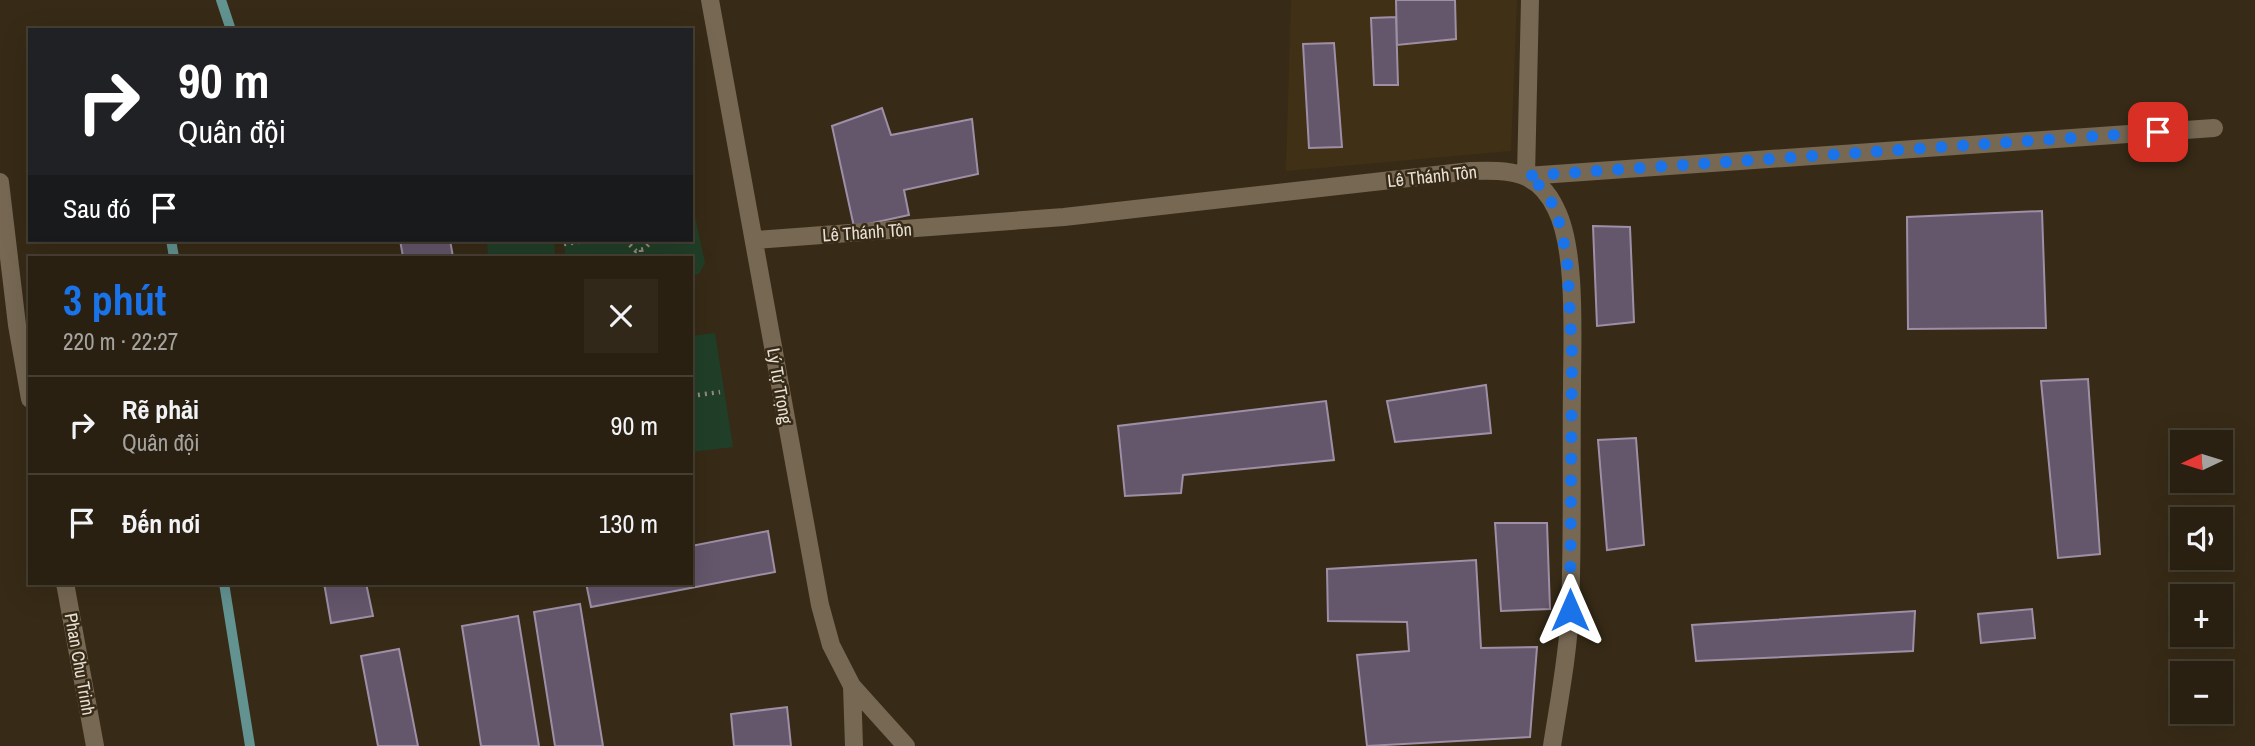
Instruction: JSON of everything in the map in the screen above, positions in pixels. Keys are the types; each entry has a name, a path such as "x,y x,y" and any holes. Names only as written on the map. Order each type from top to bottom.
{"street":[{"name":"Lý Tự Trọng","path":"710,0 820,605 831,645 852,686 906,746"},
{"path":"1531,0 1526,176 1540,186 1556,209 1566,240 1572,354 1570,610 1552,746"},
{"name":"Lê Thánh Tôn","path":"754,240 1064,217 1471,171 1508,170 1526,176 2214,128"},
{"path":"0,182 28,385"},
{"name":"Phan Chu Trinh","path":"65,585 95,746"},
{"path":"852,686 854,746"}],"path":[{"path":"564,244 578,242"},
{"path":"627,242 636,251 651,242"},
{"path":"641,250 641,256"},
{"path":"693,396 720,392"}],"shaded area":[{"path":"1291,0 1517,0 1511,151 1286,171"}],"green space":[{"path":"693,207 705,263 699,274 693,275 693,256 566,256 563,242 693,242"},
{"path":"487,242 554,242 555,256 488,256"},
{"path":"715,333 733,447 693,452 693,336"}],"building":[{"path":"1396,0 1455,0 1456,39 1397,45"},
{"path":"1396,17 1398,85 1374,85 1371,18"},
{"path":"1334,43 1342,147 1309,148 1303,44"},
{"path":"882,108 891,135 972,119 978,174 904,190 909,215 854,227 832,126"},
{"path":"2042,211 2046,328 1908,329 1907,217"},
{"path":"1593,226 1630,227 1634,322 1597,326"},
{"path":"400,242 450,242 453,256 403,256"},
{"path":"2088,379 2100,554 2058,558 2041,381"},
{"path":"1486,385 1491,433 1395,442 1387,401"},
{"path":"1326,401 1334,460 1183,475 1181,493 1125,496 1118,426"},
{"path":"1636,438 1644,545 1607,550 1598,440"},
{"path":"1495,523 1547,523 1550,609 1501,611"},
{"path":"768,531 775,572 591,607 586,585 693,585 693,546"},
{"path":"1476,560 1481,648 1537,647 1530,737 1367,746 1357,655 1409,651 1407,622 1328,621 1327,569"},
{"path":"324,585 366,585 373,616 331,623"},
{"path":"580,604 603,746 555,746 534,612"},
{"path":"2032,609 2035,638 1981,643 1978,614"},
{"path":"1915,611 1913,651 1696,661 1692,625"},
{"path":"518,616 539,746 481,746 462,626"},
{"path":"399,649 418,746 378,746 361,656"},
{"path":"787,707 791,746 734,746 731,714"}],"waterway":[{"path":"221,0 230,28"},
{"path":"171,242 174,256"},
{"path":"224,585 250,746"}],"route":[{"path":"1570,610 1572,354 1566,240 1556,209 1540,186 1526,176 2158,132"}]}
